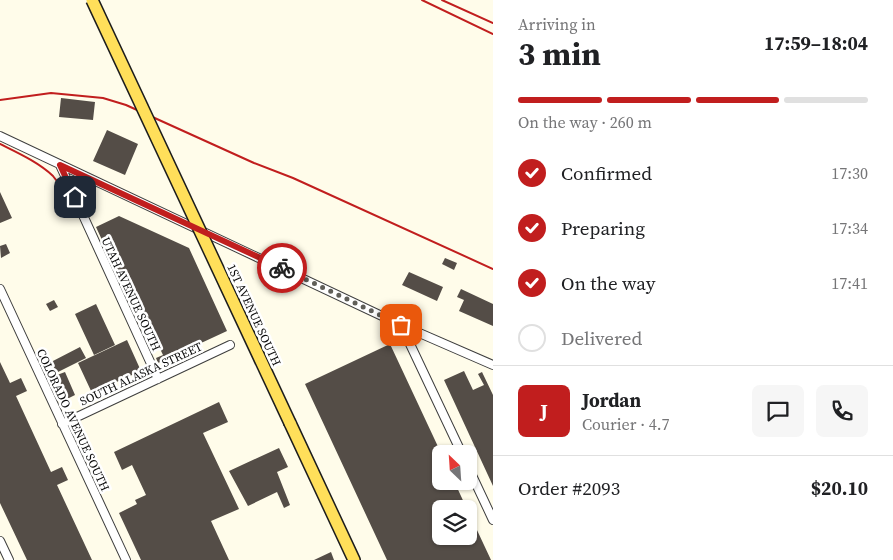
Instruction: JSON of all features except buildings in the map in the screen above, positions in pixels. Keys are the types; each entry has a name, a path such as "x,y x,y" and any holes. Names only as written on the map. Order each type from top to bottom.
{"main road":[{"name":"1ST AVENUE SOUTH","path":"92,0 354,560"}],"street":[{"path":"0,136 401,325 493,365"},
{"name":"UTAH AVENUE SOUTH","path":"60,165 158,378"},
{"name":"COLORADO AVENUE SOUTH","path":"0,289 126,560"},
{"path":"401,325 458,445"},
{"name":"SOUTH ALASKA STREET","path":"62,424 230,345"},
{"path":"478,488 493,520"},
{"path":"0,541 9,560"}],"railway":[{"path":"422,0 493,34"},
{"path":"442,0 493,23"},
{"path":"0,100 51,93 103,98 126,105 493,269"},
{"path":"0,144 41,166 53,176 65,192"}],"way so far":[{"path":"282,268 401,325"}],"route":[{"path":"75,197 60,165 282,268"}]}
